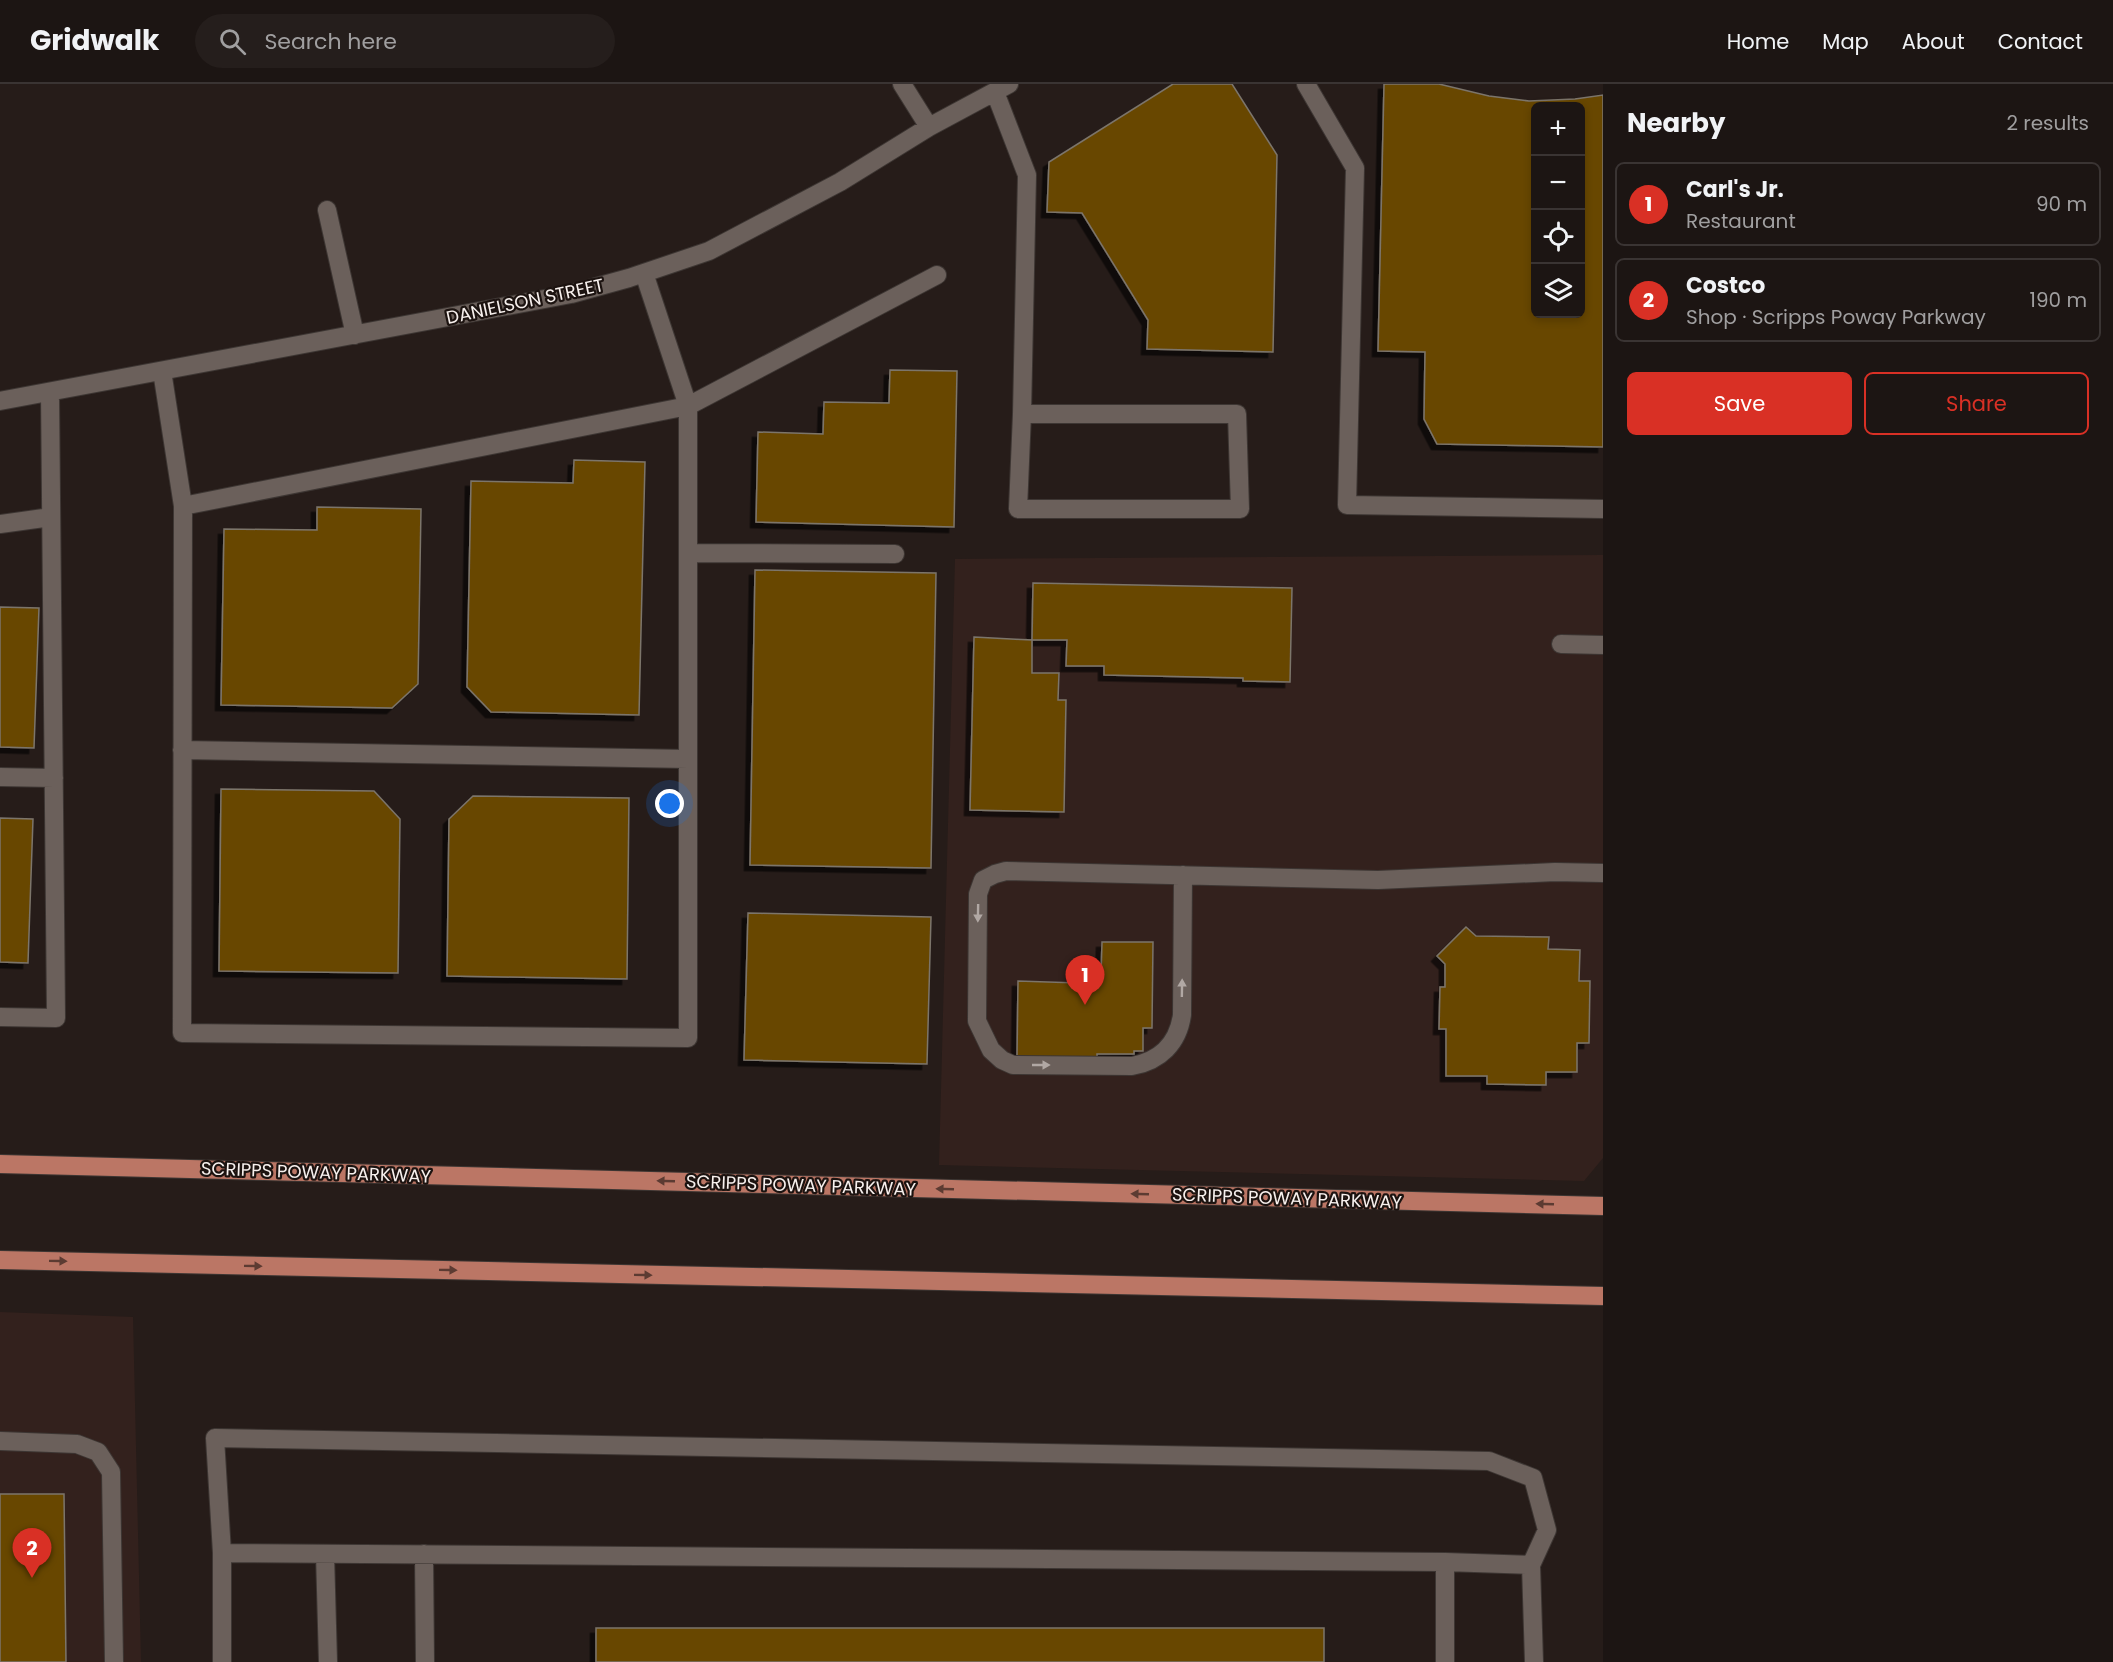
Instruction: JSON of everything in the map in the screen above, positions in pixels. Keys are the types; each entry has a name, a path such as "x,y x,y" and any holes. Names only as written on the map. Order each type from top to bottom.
{"main road":[{"name":"SCRIPPS POWAY PARKWAY","path":"0,1164 1603,1206"},
{"path":"0,1260 1603,1296"}],"street":[{"path":"902,84 929,127"},
{"path":"1306,84 1355,168 1347,505 1603,509"},
{"path":"1002,88 1027,175 1018,509 1240,509 1237,414 1022,414"},
{"name":"DANIELSON STREET","path":"0,401 571,294 644,273 709,251 840,182 929,127 1002,88"},
{"path":"327,210 355,335"},
{"path":"162,371 183,506 182,1033 688,1038 688,406 644,273"},
{"path":"183,506 688,406 937,275"},
{"path":"0,1017 56,1018 50,392"},
{"path":"0,524 51,517"},
{"path":"688,553 896,554"},
{"path":"1561,644 1603,645"},
{"path":"182,750 688,759"},
{"path":"0,777 54,778"},
{"path":"1183,875 1182,1015 1180,1028 1161,1056 1132,1066 1013,1065 1002,1060 991,1050 977,1021 978,894 983,880 995,874 1006,871 1183,875 1378,880 1555,872 1603,873"},
{"path":"222,1662 222,1553 215,1438 1489,1461 1533,1479 1547,1530 1531,1565 1534,1662"},
{"path":"0,1441 77,1444 98,1452 111,1472 114,1662"},
{"path":"222,1553 1445,1562 1531,1565"},
{"path":"325,1554 328,1662"},
{"path":"424,1554 425,1662"},
{"path":"1445,1562 1445,1662"}],"shaded area":[{"path":"1603,555 1603,1158 1584,1181 939,1165 955,559"},
{"path":"0,1312 133,1317 141,1662 0,1662"}],"building":[{"path":"1173,84 1232,84 1277,155 1273,352 1147,349 1148,320 1082,213 1047,212 1049,162"},
{"path":"1384,84 1439,84 1489,96 1529,101 1603,95 1603,447 1437,444 1424,419 1425,352 1378,351"},
{"path":"890,370 957,371 954,527 756,522 758,432 823,434 824,402 889,403"},
{"path":"574,460 645,462 639,715 491,712 467,687 471,481 573,483"},
{"path":"317,507 421,509 418,684 392,708 221,705 224,529 317,530"},
{"path":"755,570 936,573 931,868 750,865"},
{"path":"1033,583 1292,588 1290,682 1243,681 1243,678 1104,675 1104,666 1066,666 1067,640 1032,640"},
{"path":"0,607 39,608 34,748 0,747"},
{"path":"974,637 1032,640 1032,673 1059,673 1058,700 1066,700 1064,812 970,810"},
{"path":"221,789 374,791 400,819 398,973 219,971"},
{"path":"473,796 629,798 627,979 447,976 449,819"},
{"path":"0,818 33,819 28,963 0,962"},
{"path":"748,913 931,917 927,1064 744,1060"},
{"path":"1466,927 1476,936 1549,937 1548,949 1580,950 1579,981 1590,981 1589,1043 1577,1043 1577,1072 1546,1072 1546,1085 1487,1084 1487,1076 1446,1076 1446,1029 1439,1029 1440,987 1445,987 1445,964 1437,956"},
{"path":"1102,942 1153,942 1152,1028 1143,1028 1143,1051 1134,1051 1134,1054 1097,1054 1097,1058 1017,1057 1018,981 1078,983 1078,976 1101,977"},
{"path":"0,1494 64,1494 66,1662 0,1662"},
{"path":"596,1628 1324,1628 1324,1662 596,1662"}],"place":[{"name":"Carl's Jr.","path":"1085,1005"},
{"name":"Costco","path":"32,1578"}]}
